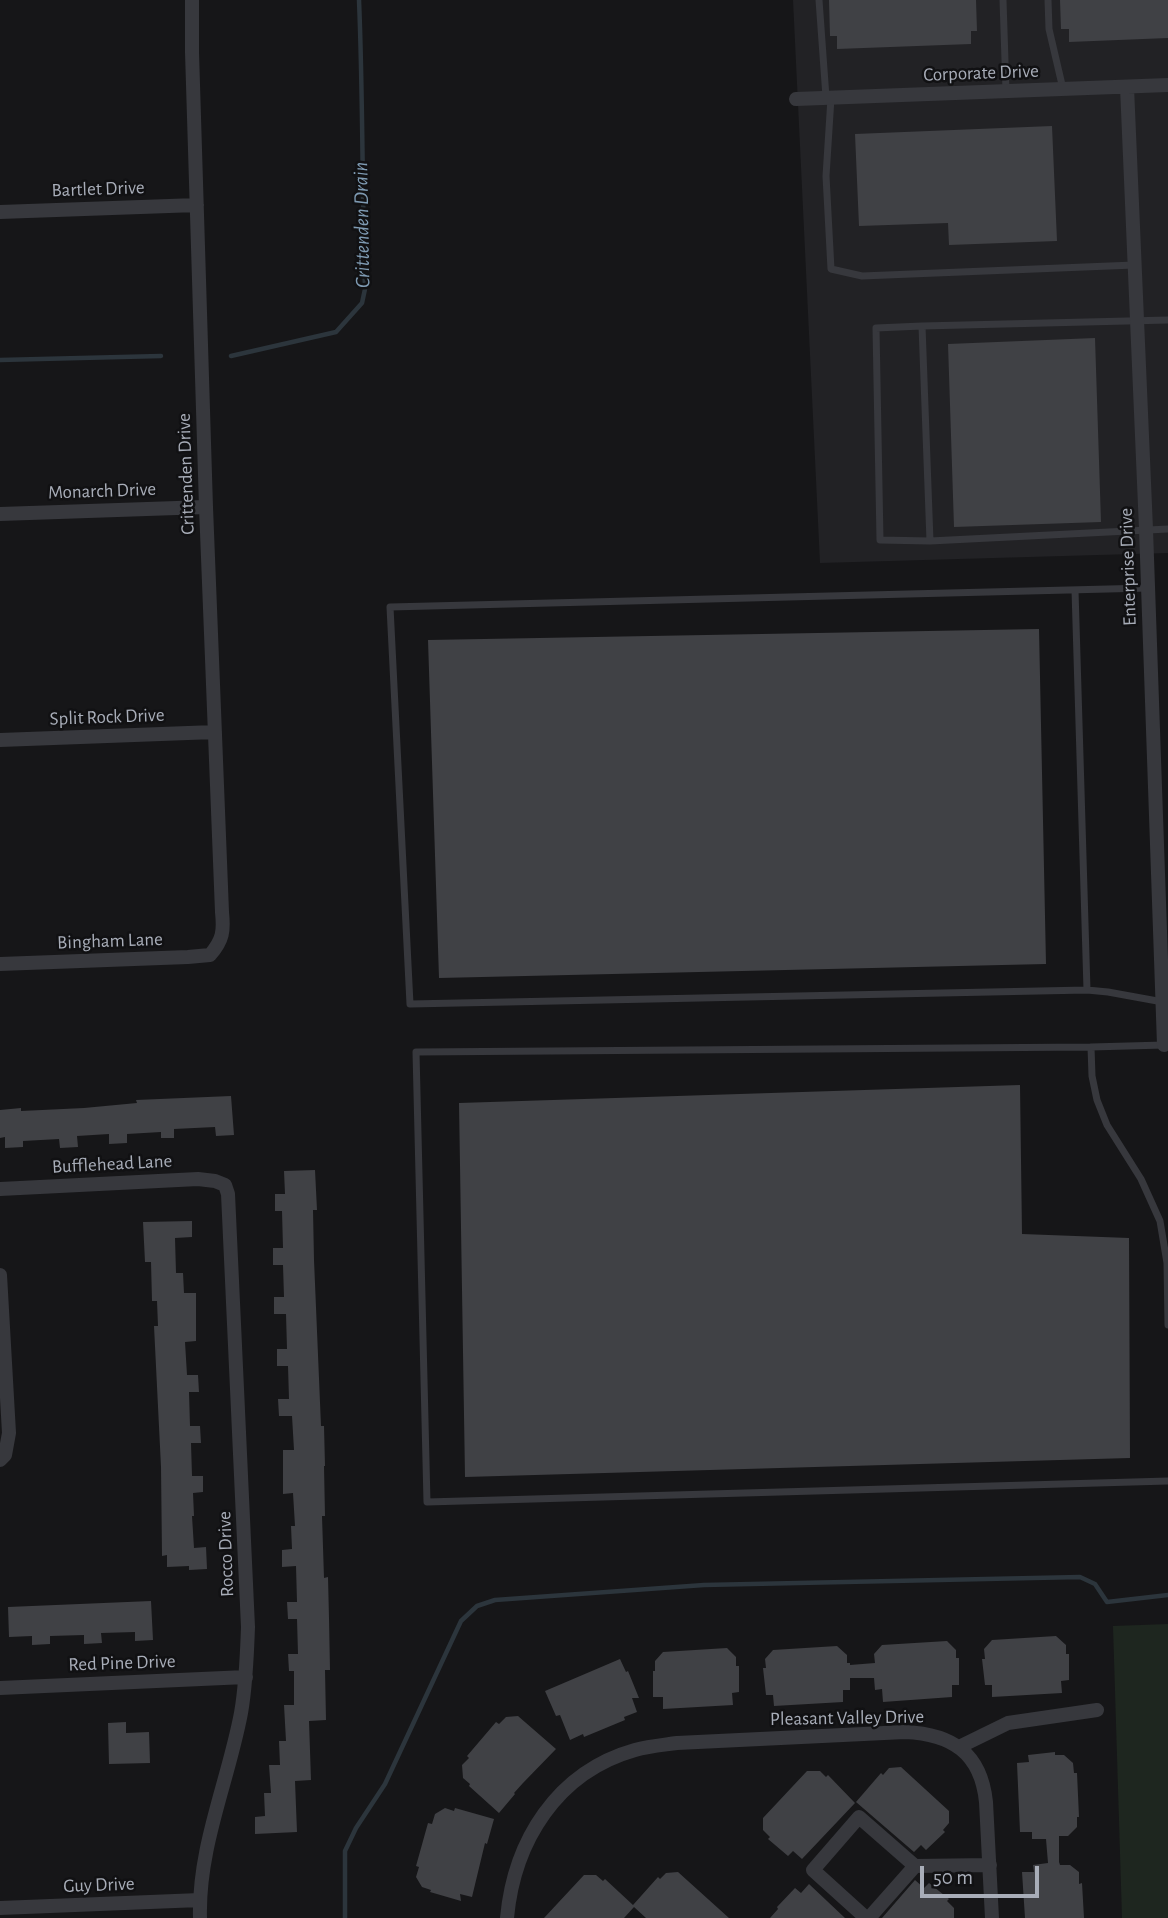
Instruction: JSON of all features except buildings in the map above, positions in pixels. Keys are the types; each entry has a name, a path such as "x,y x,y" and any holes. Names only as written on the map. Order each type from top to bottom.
{"street":[{"name":"Crittenden Drive","path":"192,0 206,507 224,929 218,946"},
{"name":"Corporate Drive","path":"796,99 1168,85"},
{"name":"Enterprise Drive","path":"1127,87 1148,588 1162,790 1165,1035"},
{"name":"Bartlet Drive","path":"0,212 197,205"},
{"name":"Monarch Drive","path":"0,514 206,507"},
{"name":"Split Rock Drive","path":"0,740 215,732"},
{"name":"Bingham Lane","path":"0,964 188,957 210,955 218,946"},
{"name":"Bufflehead Lane","path":"0,1189 198,1179 225,1185"},
{"name":"Rocco Drive","path":"200,1918 205,1858 240,1714 246,1677 248,1628 240,1422 228,1194 225,1185"},
{"path":"0,1275 9,1433 5,1455 0,1460"},
{"name":"Red Pine Drive","path":"0,1688 246,1677"},
{"path":"992,1918 985,1790 976,1767 959,1747 1009,1723 1097,1710"},
{"name":"Pleasant Valley Drive","path":"507,1918 509,1895 518,1861 528,1839 557,1798 584,1774 618,1756 646,1747 677,1743 919,1733 935,1735 959,1747"},
{"path":"915,1866 867,1918 813,1870 859,1817 915,1866 990,1866"},
{"name":"Guy Drive","path":"0,1908 200,1900"}],"lane":[{"path":"819,0 829,97 826,176 831,269 862,276 1134,265"},
{"path":"1003,0 1006,91"},
{"path":"1048,0 1049,29 1063,89"},
{"path":"1168,320 876,328 880,540 930,541 1168,528"},
{"path":"922,326 930,541"},
{"path":"1148,588 390,607 410,1004 1087,990 1163,1002"},
{"path":"1075,590 1087,990"},
{"path":"1165,1035 1091,1047 416,1052 427,1502 1168,1481"},
{"path":"1091,1047 1097,1100 1107,1125 1141,1179 1160,1221 1167,1263 1168,1325"}],"shaded area":[{"path":"793,0 1168,0 1168,553 820,563"},
{"path":"1168,1624 1168,1918 1122,1918 1113,1626"}],"waterway":[{"name":"Crittenden Drain","path":"231,356 336,332 362,303 365,289 359,0"},
{"name":"Crittenden Drain","path":"0,360 161,356"},
{"path":"345,1918 345,1851 356,1828 385,1784 461,1621 477,1606 495,1600 704,1585 1080,1577 1095,1584 1107,1602 1168,1595"}]}
